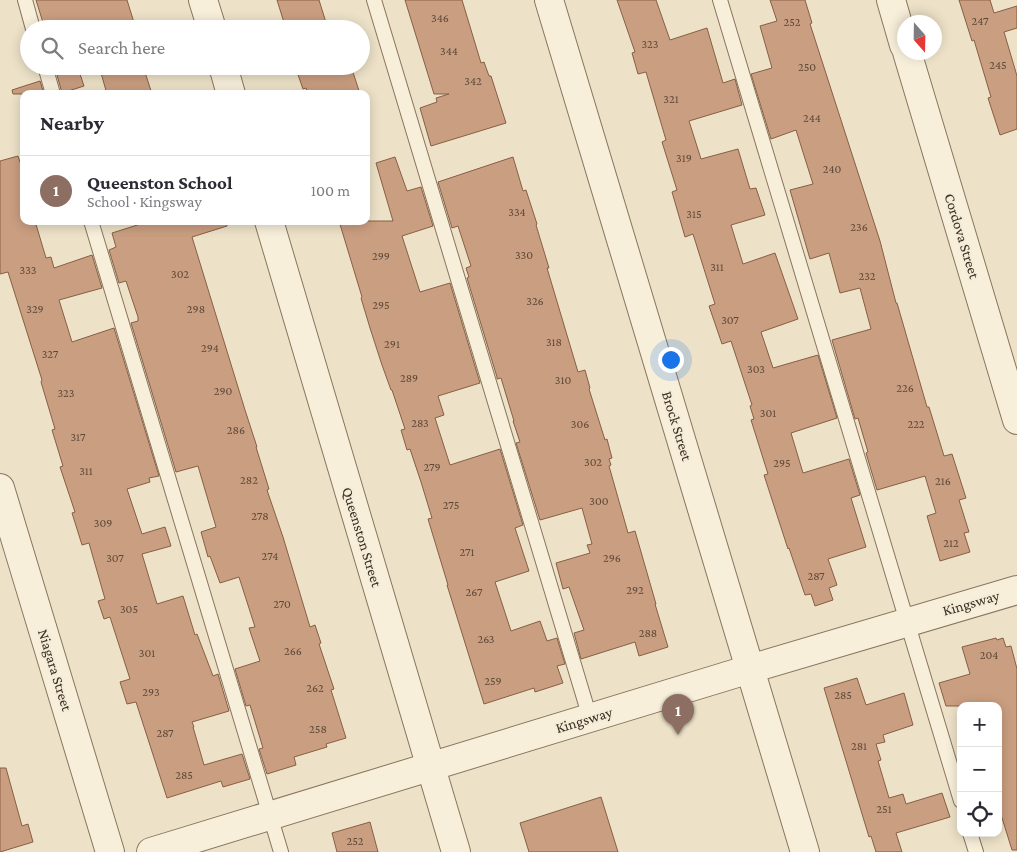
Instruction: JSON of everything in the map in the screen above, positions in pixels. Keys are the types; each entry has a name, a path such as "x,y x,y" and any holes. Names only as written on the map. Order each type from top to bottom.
{"street":[{"path":"203,0 209,20"},
{"name":"Brock Street","path":"549,0 805,852"},
{"path":"891,0 897,21"},
{"name":"Cordova Street","path":"909,60 1017,420"},
{"path":"226,75 230,90"},
{"name":"Queenston Street","path":"270,225 456,852"},
{"name":"Niagara Street","path":"0,488 110,852"},
{"name":"Kingsway","path":"151,852 750,669 1017,590"}],"lane":[{"path":"25,0 31,20"},
{"path":"374,0 590,718"},
{"path":"720,0 958,792"},
{"path":"48,75 52,90"},
{"path":"92,225 281,852"},
{"path":"971,837 976,852"}],"building":[{"path":"36,0 127,0 133,20 42,20"},
{"path":"277,0 319,0 325,20 283,20"},
{"path":"405,0 462,0 481,63 484,62 489,76 491,76 506,123 431,146 420,108 437,102 436,98 449,94 434,94"},
{"path":"617,0 656,0 670,40 707,28 723,83 735,79 742,105 689,121 701,159 738,149 750,189 756,188 765,215 731,225 743,264 775,253 798,319 761,332 773,368 818,355 837,418 791,433 803,473 849,459 860,495 851,498 866,547 828,559 837,585 829,588 833,600 815,606 811,594 805,595 788,549 764,475 768,474 751,420 754,419 750,406 752,405 731,341 722,344 709,306 715,304 693,234 685,237 672,192 677,190 662,142 666,140 646,72 638,74 632,53 635,52"},
{"path":"770,0 805,0 812,23 810,24 880,241 927,407 929,407 944,456 952,454 966,498 959,500 969,532 964,533 970,552 940,561 927,516 936,513 925,476 877,490 858,418 855,419 832,340 871,329 860,288 840,293 829,253 810,259 790,190 813,184 796,130 771,139 751,74 772,68 760,26 777,21"},
{"path":"959,0 990,0 994,13 1017,6 1017,28 1004,32 1017,76 1017,129 1000,135 988,98 991,97 974,40 972,41"},
{"path":"57,75 80,75 84,86 71,90 61,90"},
{"path":"102,75 146,75 151,90 106,90"},
{"path":"298,75 354,75 359,90 307,90 306,88 303,89"},
{"path":"40,81 43,90 20,90 20,94 13,94 12,90"},
{"path":"18,156 20,162 20,225 36,225 46,258 51,257 54,268 92,255 102,288 59,300 72,342 114,328 159,476 149,478 150,482 127,489 142,534 165,527 171,546 142,554 157,604 183,596 195,635 197,634 213,676 218,674 229,711 192,722 204,765 242,754 250,779 223,787 221,781 167,798 136,702 127,704 120,682 130,679 110,617 104,619 98,601 105,599 89,543 82,545 72,513 75,512 60,467 63,466 52,430 55,429 42,380 8,272 0,274 0,161"},
{"path":"395,157 407,191 421,187 433,226 402,236 420,292 450,283 480,383 438,396 444,415 435,418 450,465 500,449 523,525 515,528 529,571 495,582 511,631 540,621 547,641 557,638 565,664 557,666 563,683 535,692 534,688 484,704 428,519 432,518 410,449 407,450 401,430 405,429 370,328 340,225 370,225 370,221 393,221 376,163"},
{"path":"513,157 523,191 526,190 537,224 549,268 547,268 578,372 585,370 605,440 607,439 612,458 609,459 611,465 609,466 628,533 635,531 668,647 639,656 635,642 581,659 574,633 584,630 569,587 563,589 556,563 590,553 587,545 592,544 582,508 540,520 516,443 520,442 514,421 501,378 497,379 467,278 469,277 466,268 471,266 458,226 452,228 438,182"},
{"path":"137,225 227,225 192,237 310,627 315,625 321,643 319,644 334,689 331,690 346,738 326,744 327,747 294,757 296,765 267,774 259,749 263,748 250,705 246,706 235,669 260,661 249,628 255,627 239,577 220,583 210,556 208,557 201,532 216,527 198,466 176,472 131,323 138,321 138,317 126,281 119,283 109,250 116,247 112,233"},
{"path":"996,638 997,640 1003,638 1006,647 1011,646 1017,669 1017,850 1012,850 1002,818 1002,702 957,702 957,706 946,706 939,683 970,674 962,647"},
{"path":"857,678 866,705 904,693 913,725 883,735 885,742 876,744 881,760 878,761 889,798 903,794 906,804 942,793 950,817 896,833 902,852 876,852 871,836 869,837 824,688"},
{"path":"0,768 6,768 22,826 28,824 33,842 0,852"},
{"path":"601,797 618,852 529,852 520,823"},
{"path":"370,822 378,852 337,852 332,833"}],"place":[{"name":"Queenston School","path":"678,735"}]}
